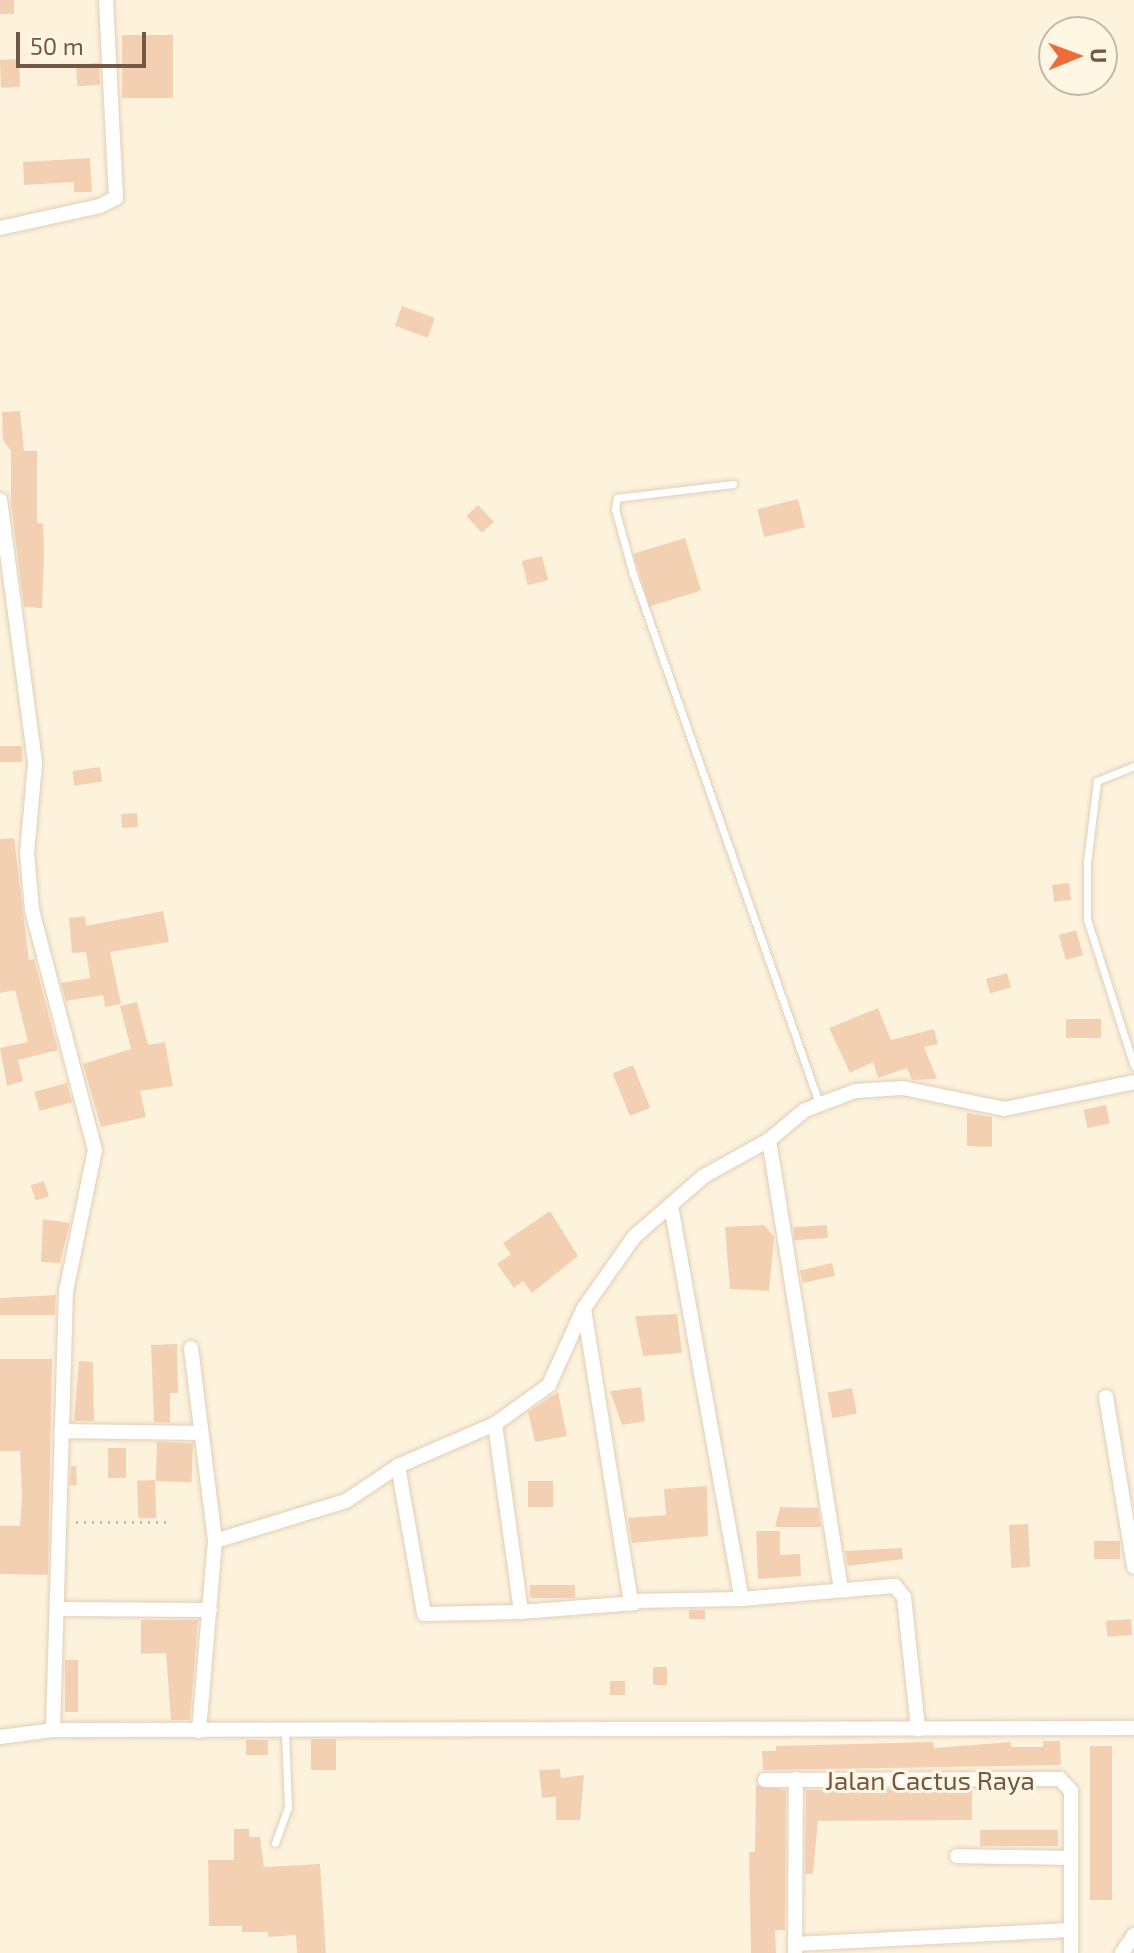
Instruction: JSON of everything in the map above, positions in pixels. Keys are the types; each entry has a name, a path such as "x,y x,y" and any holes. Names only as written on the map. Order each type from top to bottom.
{"street":[{"path":"0,228 100,206 116,198 106,0"},
{"path":"0,500 35,764 27,853 32,910 95,1150 67,1280 53,1730"},
{"path":"215,1541 346,1501 398,1466 495,1424 549,1385 584,1308 642,1229 704,1176 769,1140 819,1103 875,1087 903,1088 1004,1109 1134,1082"},
{"path":"769,1140 841,1588"},
{"path":"671,1206 742,1599"},
{"path":"584,1308 626,1591 635,1603"},
{"path":"191,1348 199,1433 215,1541 199,1731"},
{"path":"1106,1397 1134,1567"},
{"path":"495,1424 521,1612"},
{"path":"61,1431 199,1433"},
{"path":"398,1466 424,1614 521,1612 742,1599 841,1588 895,1586 902,1591 918,1729"},
{"path":"58,1609 210,1610"},
{"path":"0,1737 53,1730 1134,1728"},
{"path":"796,1779 795,1949 1070,1930"},
{"name":"Jalan Cactus Raya","path":"765,1780 1060,1779 1071,1791 1071,1953"},
{"path":"957,1856 1069,1858"},
{"path":"1122,1953 1134,1935"}],"lane":[{"path":"733,484 617,498 615,509 633,574 819,1103"},
{"path":"1134,766 1097,781 1087,862 1087,919 1134,1066"},
{"path":"275,1843 288,1807 285,1731"}],"path":[{"path":"60,1522 170,1522"}],"building":[{"path":"0,0 14,0 14,14 0,14"},
{"path":"122,35 173,35 173,98 122,98"},
{"path":"19,59 20,87 1,88 0,60"},
{"path":"99,63 100,85 77,86 76,64"},
{"path":"90,158 92,192 74,192 74,182 24,185 23,162"},
{"path":"402,306 435,318 428,338 395,326"},
{"path":"20,411 24,451 37,451 37,523 43,523 44,551 42,608 24,607 11,504 11,451 3,440 2,412"},
{"path":"798,499 805,527 764,537 757,509"},
{"path":"478,505 494,522 482,533 466,516"},
{"path":"685,538 701,591 649,606 633,554"},
{"path":"542,556 548,580 528,585 522,561"},
{"path":"0,746 22,746 22,762 0,762"},
{"path":"100,767 102,782 74,786 72,771"},
{"path":"137,813 138,827 122,828 121,814"},
{"path":"14,838 29,960 34,959 58,1050 18,1060 23,1081 7,1086 0,1048 28,1042 15,990 0,993 0,839"},
{"path":"1069,883 1071,900 1054,902 1052,885"},
{"path":"163,911 169,942 110,952 121,1004 105,1007 103,995 66,1001 61,983 90,978 86,952 72,953 69,918 85,916 86,926"},
{"path":"1076,930 1083,955 1066,960 1059,935"},
{"path":"1007,973 1011,987 990,993 986,979"},
{"path":"137,1002 148,1045 165,1042 173,1086 140,1091 146,1117 101,1127 83,1064 131,1049 120,1006"},
{"path":"878,1008 891,1040 934,1029 938,1044 924,1047 937,1079 912,1080 907,1068 878,1078 873,1062 850,1073 829,1028"},
{"path":"1066,1019 1101,1019 1101,1038 1066,1038"},
{"path":"633,1065 650,1108 630,1116 613,1073"},
{"path":"67,1083 72,1102 39,1111 34,1092"},
{"path":"1106,1105 1110,1124 1087,1128 1084,1110"},
{"path":"967,1113 992,1117 992,1147 967,1146"},
{"path":"44,1181 49,1196 36,1201 31,1185"},
{"path":"550,1211 578,1256 532,1293 523,1281 514,1288 497,1264 511,1254 503,1243"},
{"path":"43,1219 70,1223 60,1263 41,1262"},
{"path":"764,1225 774,1237 769,1291 730,1289 725,1227"},
{"path":"827,1225 828,1238 794,1240 793,1227"},
{"path":"832,1263 835,1276 803,1283 800,1270"},
{"path":"56,1295 55,1315 0,1315 0,1298"},
{"path":"677,1314 682,1353 643,1356 635,1316"},
{"path":"177,1344 178,1393 170,1393 170,1423 154,1422 151,1345"},
{"path":"0,1359 52,1359 48,1575 0,1574 0,1526 20,1526 22,1496 20,1451 0,1451"},
{"path":"79,1361 93,1362 94,1421 74,1421"},
{"path":"641,1387 645,1421 622,1425 610,1391"},
{"path":"852,1388 857,1414 832,1418 827,1393"},
{"path":"558,1392 567,1436 535,1442 528,1412"},
{"path":"157,1442 193,1443 192,1482 156,1481"},
{"path":"108,1448 126,1448 126,1478 108,1478"},
{"path":"71,1466 76,1466 77,1485 70,1485"},
{"path":"155,1480 156,1518 138,1519 137,1481"},
{"path":"528,1481 553,1481 553,1507 528,1507"},
{"path":"707,1486 708,1536 632,1543 628,1518 666,1515 664,1489"},
{"path":"780,1507 818,1508 821,1527 775,1527"},
{"path":"1028,1524 1030,1567 1011,1568 1009,1525"},
{"path":"756,1531 780,1531 780,1555 800,1554 801,1576 758,1579"},
{"path":"1094,1541 1120,1541 1120,1559 1094,1559"},
{"path":"902,1548 903,1559 848,1566 845,1551"},
{"path":"530,1585 575,1585 575,1598 530,1598"},
{"path":"689,1610 705,1610 705,1619 689,1619"},
{"path":"1131,1619 1132,1635 1107,1637 1106,1621"},
{"path":"141,1620 198,1620 190,1720 171,1720 166,1653 141,1654"},
{"path":"65,1660 78,1660 78,1712 65,1712"},
{"path":"653,1667 667,1667 667,1685 653,1685"},
{"path":"610,1681 625,1681 625,1695 610,1695"},
{"path":"311,1739 336,1739 336,1770 311,1770"},
{"path":"246,1740 268,1740 268,1755 246,1755"},
{"path":"1043,1741 1060,1741 1061,1765 763,1770 762,1751 776,1751 776,1746 933,1742 934,1748 1011,1742 1011,1747 1043,1747"},
{"path":"1090,1746 1112,1746 1112,1900 1090,1900"},
{"path":"560,1769 561,1778 584,1775 580,1820 556,1820 556,1797 542,1798 539,1770"},
{"path":"756,1785 786,1790 785,1930 775,1930 776,1953 751,1953 749,1852 755,1852"},
{"path":"972,1789 972,1820 818,1821 813,1874 805,1874 806,1790"},
{"path":"234,1829 249,1829 249,1837 260,1837 264,1867 320,1864 326,1953 297,1953 296,1935 268,1937 268,1932 242,1932 242,1926 209,1926 208,1860 234,1860"},
{"path":"980,1830 1058,1830 1058,1846 980,1846"}]}
